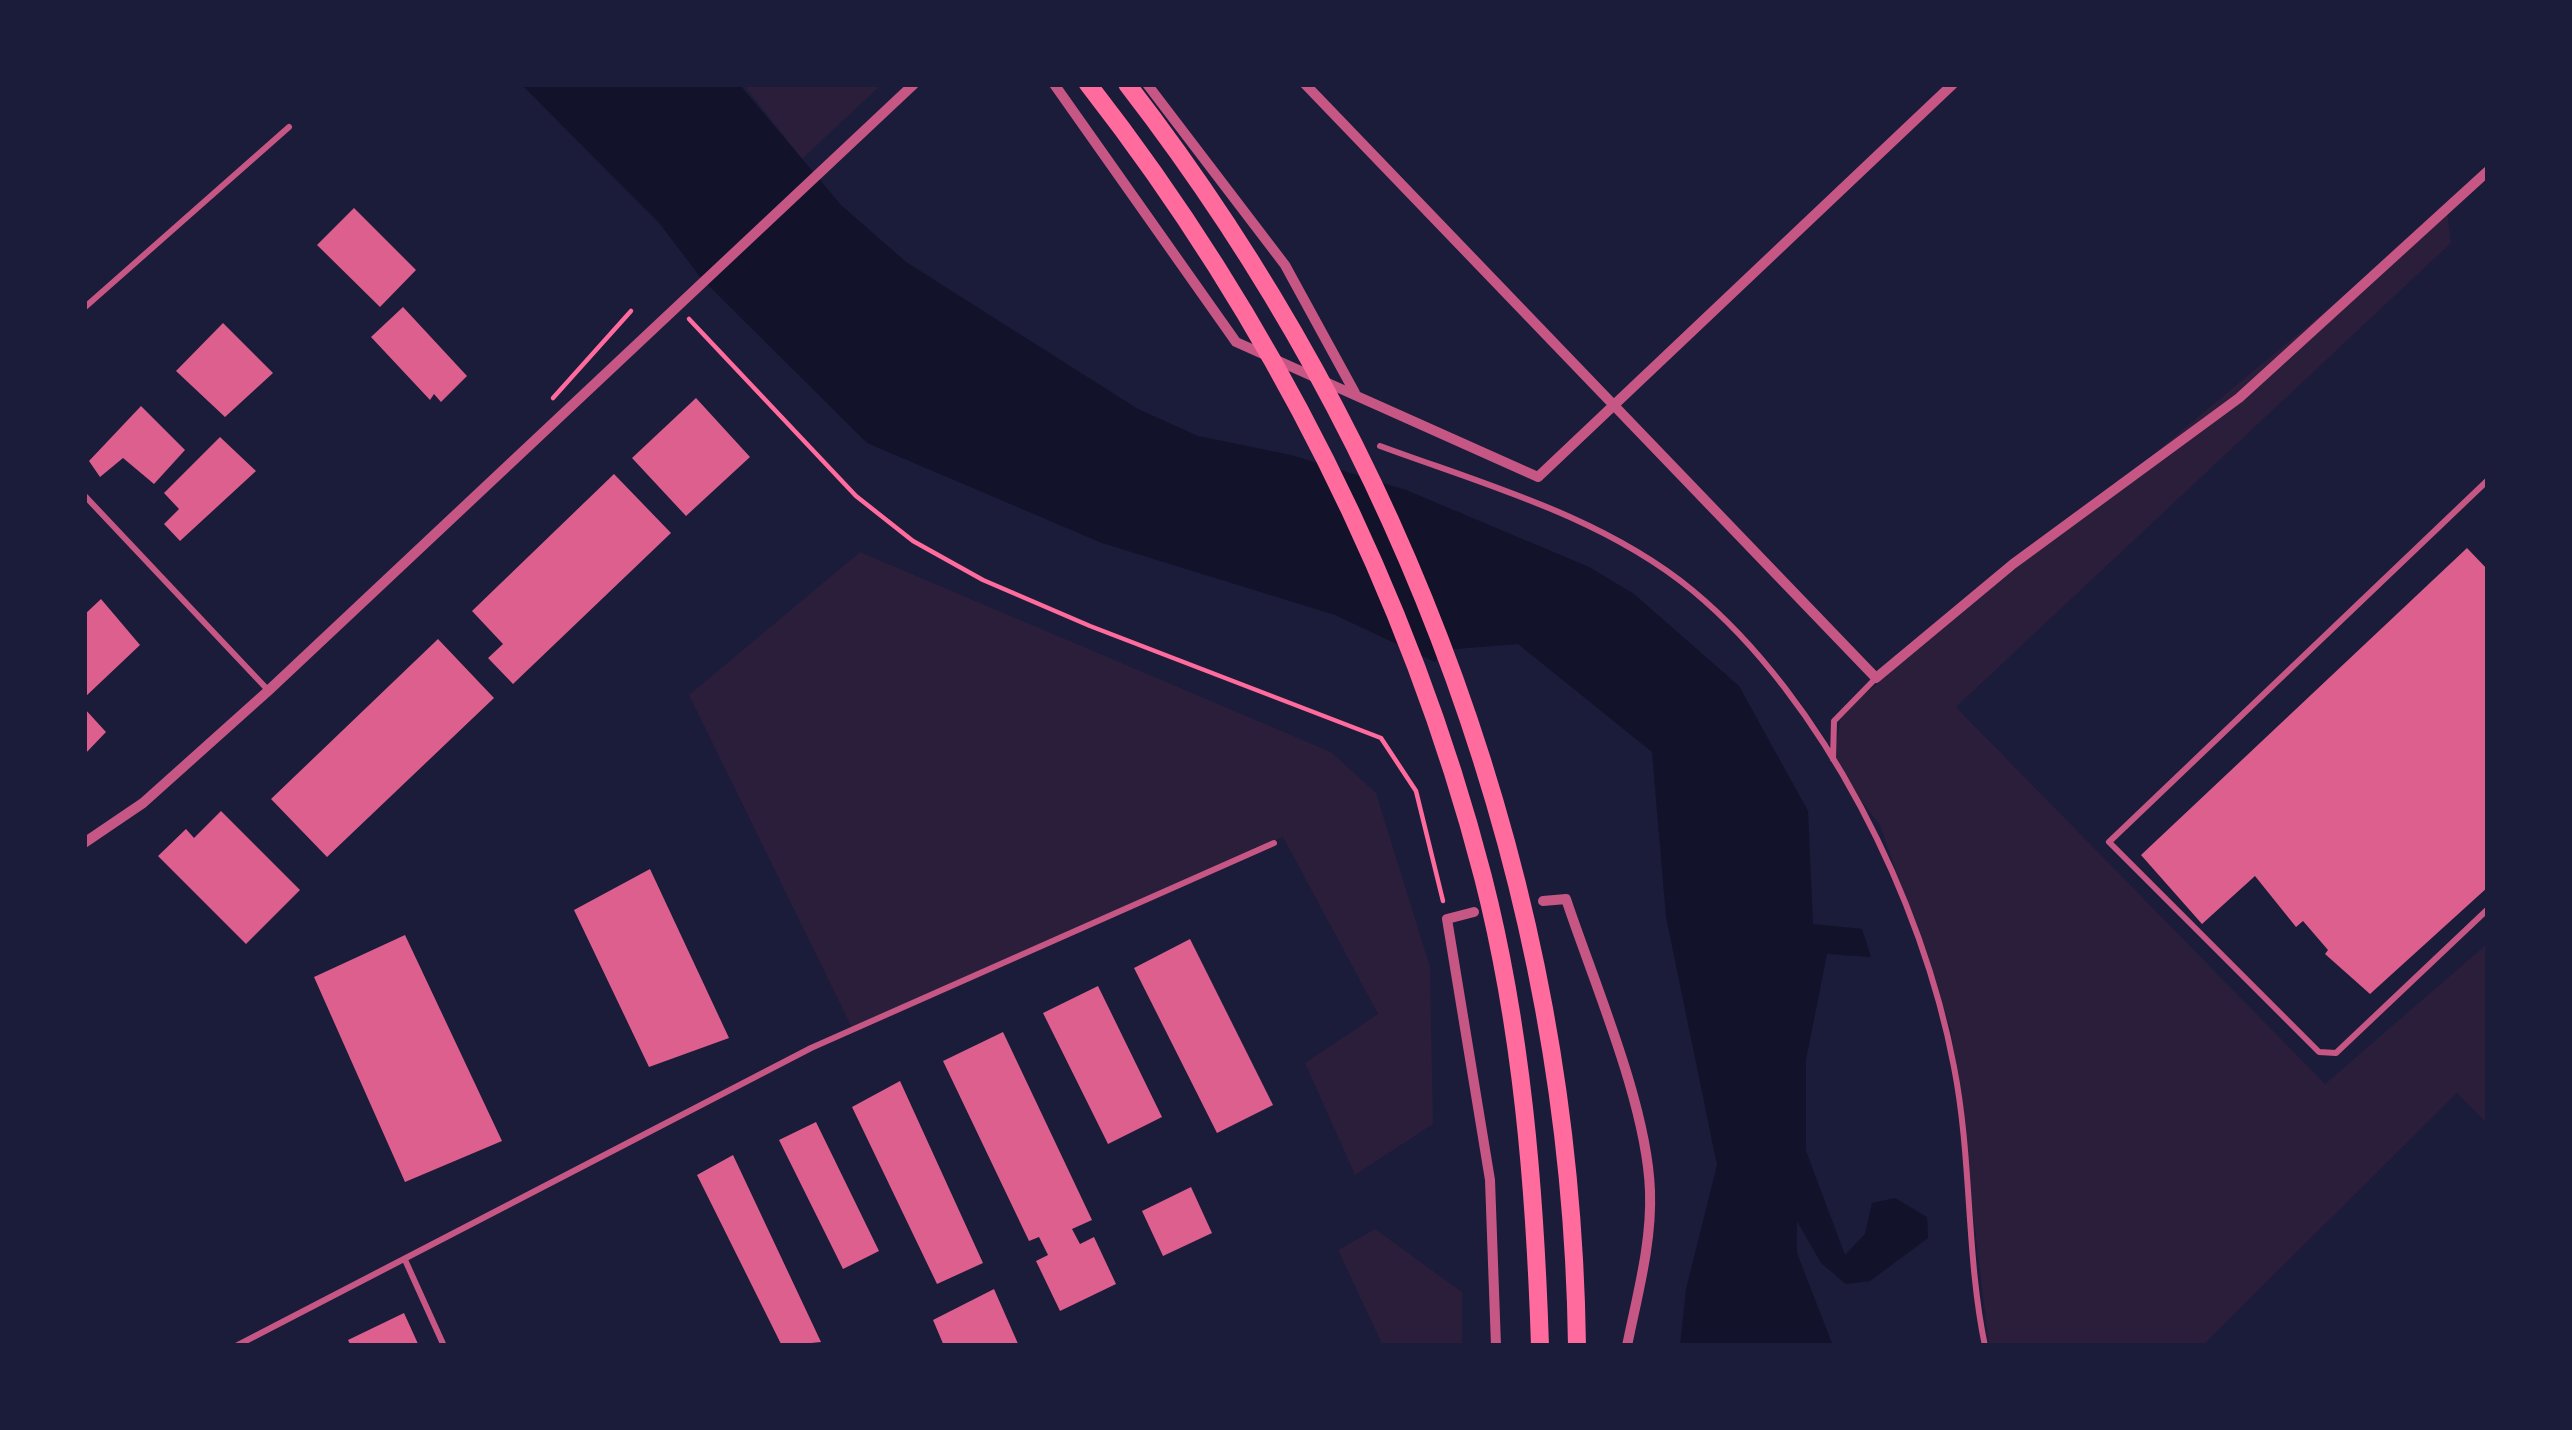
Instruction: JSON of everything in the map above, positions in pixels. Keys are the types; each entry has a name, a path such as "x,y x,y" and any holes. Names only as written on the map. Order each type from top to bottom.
{"highway":[{"path":"1088,84 1186,222 1260,339 1313,438 1376,569 1445,753 1483,878 1510,1009 1537,1232 1540,1346"},
{"path":"1127,84 1216,203 1347,423 1410,560 1488,776 1547,1013 1561,1100 1575,1233 1576,1346"}],"street":[{"path":"84,843 143,803 268,691 914,84"},
{"path":"1054,84 1236,342 1538,477 1953,84"},
{"path":"1147,84 1285,265 1355,393"},
{"path":"1305,84 1876,678 2013,564 2240,398 2488,171"},
{"path":"1543,901 1567,899 1635,1111 1650,1189 1646,1250 1627,1346"},
{"path":"1474,912 1447,919 1490,1180 1496,1346"}],"lane":[{"path":"84,308 289,127"},
{"path":"1380,446 1569,516 1693,591 1785,691 1867,816 1912,909 1955,1069 1976,1304 1985,1346"},
{"path":"2487,482 2108,842 2319,1052 2336,1053 2488,909"},
{"path":"84,495 268,691"},
{"path":"1832,763 1834,721 1876,678"},
{"path":"236,1346 406,1262 811,1048 1274,843"},
{"path":"406,1262 444,1346"}],"path":[{"path":"680,302 856,496 913,542 983,580 1090,626 1381,738 1416,791 1447,919"}],"shaded area":[{"path":"521,84 739,84 841,205 906,262 1138,409 1198,436 1291,455 1406,490 1589,567 1634,594 1739,686 1808,811 1813,924 1862,929 1871,957 1827,954 1806,1060 1806,1151 1845,1255 1865,1234 1872,1203 1895,1198 1927,1217 1928,1238 1870,1281 1846,1284 1821,1263 1797,1221 1797,1253 1833,1346 1680,1346 1686,1289 1717,1165 1666,917 1652,752 1518,644 1443,650 1435,662 1335,615 1102,543 867,443 701,278 660,224"},
{"path":"743,84 882,84 802,159"},
{"path":"2447,210 2451,243 1956,707 2325,1084 2488,943 2488,1124 2457,1093 2202,1346 1989,1346 1951,1030 1880,825 1832,763 1842,713"},
{"path":"860,552 1331,752 1376,793 1430,967 1433,1124 1355,1175 1305,1063 1378,1014 1283,837 853,1030 689,695"},
{"path":"1375,1229 1462,1292 1462,1346 1383,1346 1338,1250"}],"building":[{"path":"354,208 416,270 380,307 317,245"},
{"path":"403,307 467,376 441,402 434,394 430,400 371,337"},
{"path":"223,323 273,373 225,417 176,371"},
{"path":"696,398 750,457 686,516 632,458"},
{"path":"141,406 185,450 154,484 123,458 100,477 89,461"},
{"path":"220,437 256,471 180,541 164,524 179,509 164,493"},
{"path":"614,474 671,533 513,684 488,658 503,644 472,611"},
{"path":"2467,548 2488,570 2488,887 2370,994 2325,954 2328,950 2303,921 2296,927 2255,876 2202,924 2141,855"},
{"path":"101,599 140,645 84,698 84,615"},
{"path":"438,639 494,698 327,857 271,799"},
{"path":"84,708 106,732 84,755"},
{"path":"221,811 300,890 246,944 158,856 186,829 194,838"},
{"path":"650,869 729,1038 649,1067 574,910"},
{"path":"405,935 502,1141 405,1182 314,977"},
{"path":"1190,939 1273,1105 1217,1133 1134,968"},
{"path":"1098,986 1162,1117 1108,1144 1043,1013"},
{"path":"1003,1032 1092,1220 1072,1229 1080,1244 1094,1237 1116,1284 1060,1311 1036,1261 1048,1255 1039,1237 1029,1241 943,1061"},
{"path":"900,1081 983,1263 937,1284 852,1107"},
{"path":"816,1122 879,1251 843,1269 779,1140"},
{"path":"733,1155 821,1342 782,1346 697,1175"},
{"path":"1191,1187 1212,1233 1163,1256 1142,1211"},
{"path":"994,1289 1019,1346 944,1346 933,1320"},
{"path":"404,1313 419,1346 351,1346 348,1340"}]}
